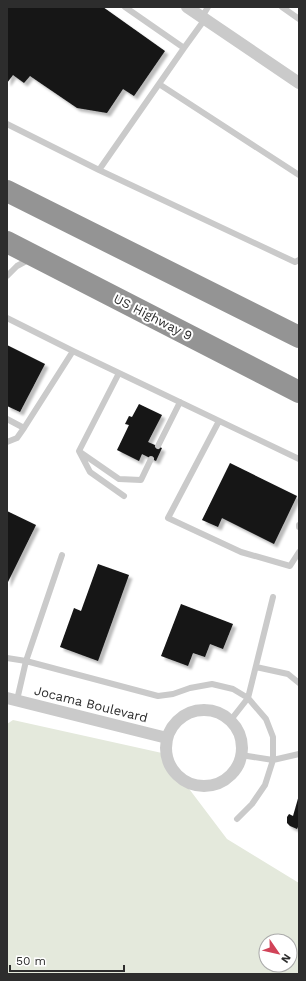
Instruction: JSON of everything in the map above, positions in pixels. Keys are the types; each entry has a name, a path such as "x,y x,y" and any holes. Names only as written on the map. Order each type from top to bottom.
{"highway":[{"path":"7,191 299,337"},
{"name":"US Highway 9","path":"7,242 299,392"}],"street":[{"path":"187,7 205,15 299,83"},
{"name":"Jocama Boulevard","path":"12,699 168,738"},
{"path":"202,711 214,712 230,721 234,725 242,747 240,759 235,770 227,778 211,785 193,785 182,780 172,768 167,758 166,746 172,727 180,718 191,713 202,711"}],"lane":[{"path":"125,7 184,48"},
{"path":"282,7 299,19"},
{"path":"100,170 205,15"},
{"path":"159,84 299,175"},
{"path":"7,124 100,170 295,262 299,260"},
{"path":"7,276 17,266 35,256"},
{"path":"7,318 299,459"},
{"path":"7,442 17,438 73,351"},
{"path":"79,451 119,373"},
{"path":"158,446 180,402"},
{"path":"7,419 24,428"},
{"path":"219,420 168,518 241,552 290,566 299,552"},
{"path":"79,451 119,479 141,480 151,459"},
{"path":"79,451 90,472 124,496"},
{"path":"12,699 62,555"},
{"path":"230,721 248,698 274,596"},
{"path":"7,658 26,661 158,696 173,694 190,688 212,684 233,689 248,698 266,719 272,736 273,760 265,785 252,804 237,819"},
{"path":"256,667 288,674 299,683"},
{"path":"241,755 273,760 299,754"}],"shaded area":[{"path":"13,720 162,753 227,839 299,883 299,974 7,974 7,724"}],"building":[{"path":"7,7 103,7 165,51 134,96 123,89 107,113 77,108 30,76 24,83 13,75 7,83"},
{"path":"7,345 45,364 20,412 7,406"},
{"path":"139,404 162,415 148,442 162,448 156,461 142,454 139,461 117,450 129,425 125,424 129,416 132,417"},
{"path":"230,463 297,496 274,544 222,518 218,527 202,520"},
{"path":"7,511 36,525 7,584"},
{"path":"98,564 129,575 98,661 60,647 74,608 81,611"},
{"path":"181,604 233,624 223,649 210,644 205,657 193,653 188,666 161,656"},
{"path":"299,795 299,825 297,829 287,823 287,817 289,814 293,816"}]}
